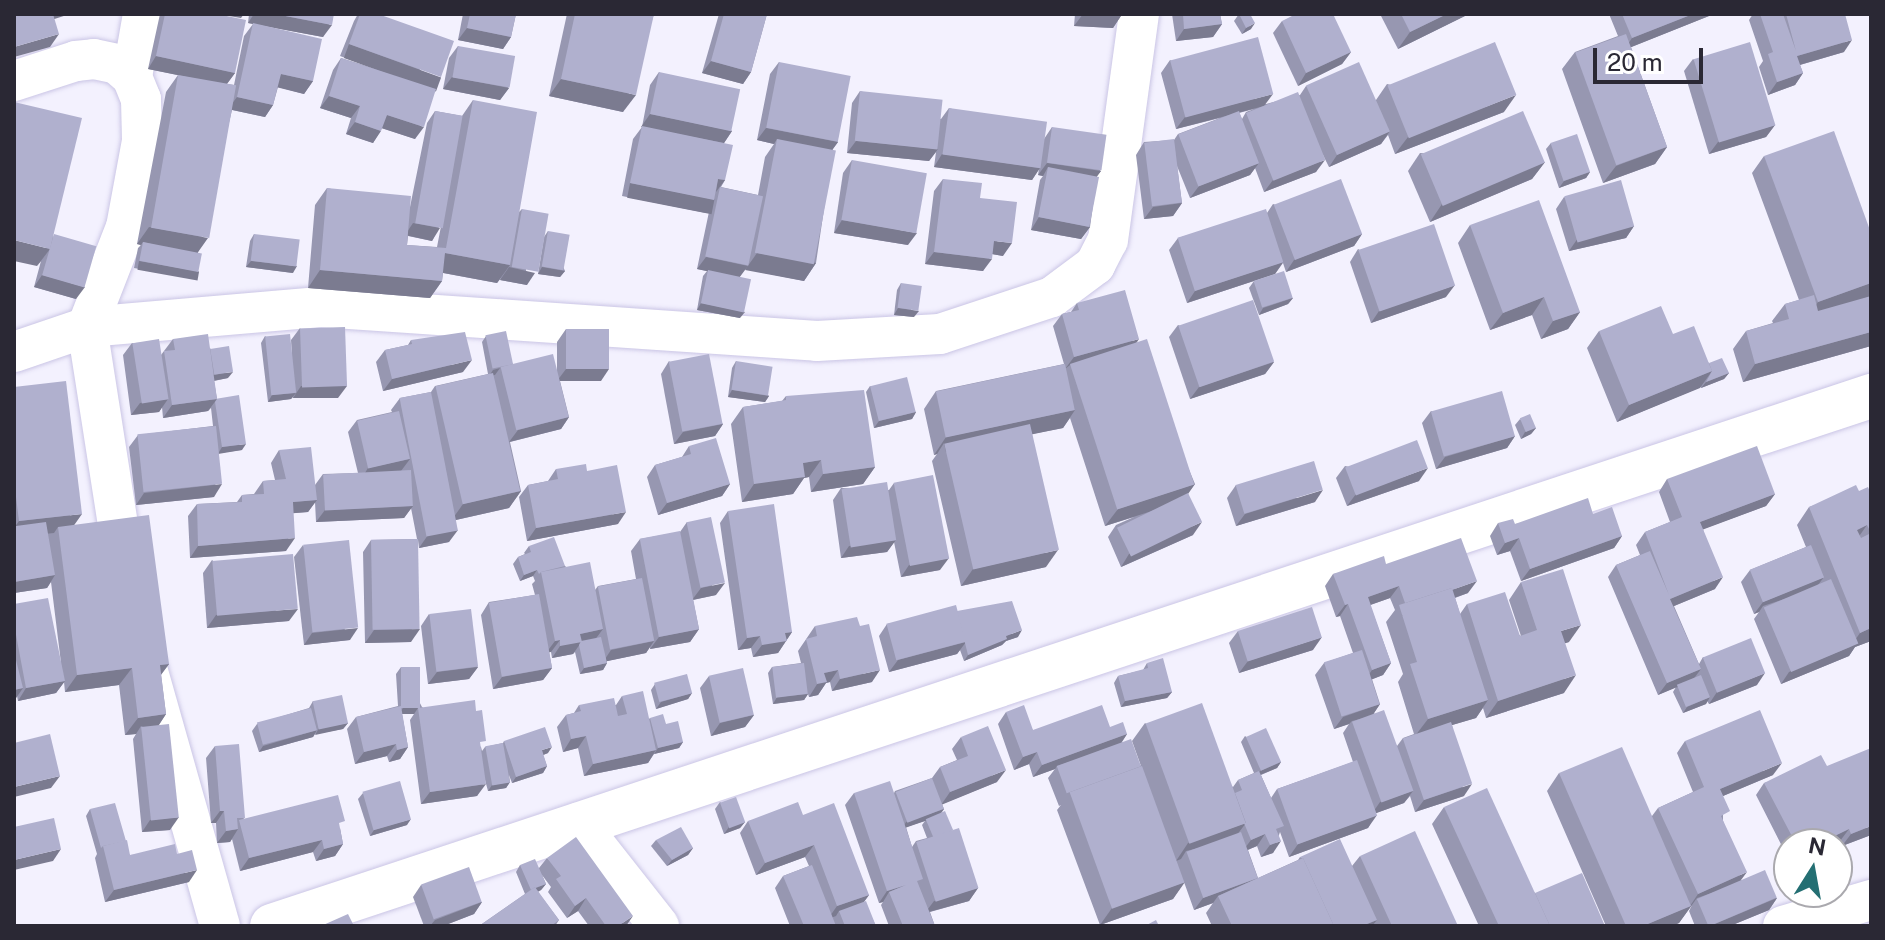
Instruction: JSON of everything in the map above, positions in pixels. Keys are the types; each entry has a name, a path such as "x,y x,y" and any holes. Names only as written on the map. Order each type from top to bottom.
{"street":[{"path":"132,77 143,14"},
{"path":"14,352 87,327 320,307 817,341 940,334 1052,297 1095,265 1108,240 1139,14"},
{"path":"14,81 76,61 94,59 117,64 132,77 141,99 142,141 126,227 87,327 135,624 220,926"},
{"path":"272,926 1871,396"},
{"path":"578,823 659,926"},
{"path":"1783,926 1871,900"}],"building":[{"path":"14,14 53,14 59,34 14,47"},
{"path":"165,14 217,14 246,20 235,73 156,56"},
{"path":"275,14 334,14 332,25"},
{"path":"360,14 378,14 454,41 441,77 349,44"},
{"path":"470,14 516,14 511,37 467,28"},
{"path":"575,14 654,14 636,95 561,79"},
{"path":"724,14 767,14 751,72 711,61"},
{"path":"1183,14 1220,14 1222,24 1184,29"},
{"path":"1239,14 1250,14 1255,23 1246,28"},
{"path":"1296,14 1333,14 1351,52 1306,73 1282,21"},
{"path":"1401,14 1447,14 1410,32"},
{"path":"1622,14 1693,14 1632,38"},
{"path":"1760,14 1783,14 1796,51 1786,14 1845,14 1852,40 1797,56 1803,73 1777,82 1768,54 1773,52"},
{"path":"253,23 322,39 313,81 281,74 273,105 237,97"},
{"path":"1626,34 1667,147 1616,165 1575,52"},
{"path":"1258,37 1273,94 1185,118 1170,61"},
{"path":"1495,42 1516,95 1409,138 1387,85"},
{"path":"1750,42 1775,125 1719,142 1694,59"},
{"path":"458,46 515,56 510,88 452,78"},
{"path":"341,58 436,89 424,127 387,115 381,131 355,122 360,106 329,96"},
{"path":"779,62 851,76 838,142 766,128"},
{"path":"1359,62 1390,131 1337,155 1306,86"},
{"path":"659,72 740,89 731,131 650,114"},
{"path":"178,75 236,85 209,238 151,228"},
{"path":"860,91 943,100 937,149 855,141"},
{"path":"1298,92 1325,160 1273,181 1246,113"},
{"path":"473,100 537,112 510,265 445,253 442,281 320,270 327,188 411,196 407,245 446,248"},
{"path":"14,102 82,118 50,249 14,240"},
{"path":"949,108 1047,122 1040,168 942,155"},
{"path":"435,111 463,116 443,228 415,223"},
{"path":"1239,111 1259,163 1198,187 1178,134"},
{"path":"1523,111 1545,163 1443,206 1421,154"},
{"path":"642,126 733,145 725,180 718,179 714,200 630,183"},
{"path":"1052,127 1106,135 1101,170 1047,163"},
{"path":"1834,131 1871,233 1871,283 1818,302 1764,156"},
{"path":"1577,134 1590,172 1564,181 1551,143"},
{"path":"777,139 836,150 814,264 755,253"},
{"path":"1174,139 1182,203 1152,206 1144,143"},
{"path":"852,160 927,173 916,233 841,220"},
{"path":"1048,167 1099,177 1089,227 1038,217"},
{"path":"943,179 982,183 980,198 1017,202 1012,243 994,241 992,259 934,252"},
{"path":"1341,179 1362,234 1295,260 1274,205"},
{"path":"1621,180 1634,226 1578,242 1564,196"},
{"path":"720,187 763,196 748,266 705,256"},
{"path":"1539,200 1580,312 1553,321 1544,297 1503,313 1470,225"},
{"path":"522,209 549,214 538,272 512,267"},
{"path":"1266,209 1283,262 1195,291 1178,238"},
{"path":"1434,224 1455,285 1380,312 1358,250"},
{"path":"548,231 570,235 563,270 542,266"},
{"path":"54,234 96,246 84,287 42,275"},
{"path":"254,234 300,240 296,266 251,261"},
{"path":"143,242 202,253 198,272 139,261"},
{"path":"708,270 751,279 744,312 701,303"},
{"path":"1284,271 1293,298 1262,308 1254,281"},
{"path":"901,283 922,286 918,311 898,308"},
{"path":"1125,290 1139,339 1074,357 1062,314 1079,310 1077,303"},
{"path":"1814,295 1818,311 1871,296 1871,332 1755,364 1746,331 1789,319 1785,304"},
{"path":"1253,300 1274,361 1199,387 1178,326"},
{"path":"1661,306 1673,334 1694,326 1712,371 1629,405 1599,331"},
{"path":"345,327 347,386 302,388 300,329"},
{"path":"566,329 609,329 609,369 566,369"},
{"path":"506,331 513,364 493,369 485,335"},
{"path":"465,332 472,360 392,379 385,350 412,344 411,340"},
{"path":"208,334 217,399 172,405 164,351 175,350 173,339"},
{"path":"290,334 296,393 271,395 265,337"},
{"path":"159,339 169,399 142,403 132,343"},
{"path":"1147,339 1194,485 1117,510 1070,364"},
{"path":"229,346 233,372 214,375 210,349"},
{"path":"553,354 569,417 516,430 501,367"},
{"path":"709,354 723,424 682,432 669,362"},
{"path":"1722,358 1729,373 1706,382 1712,371 1709,363"},
{"path":"736,361 773,367 768,395 731,390"},
{"path":"1065,364 1075,410 946,437 936,391"},
{"path":"493,373 520,491 463,504 436,386"},
{"path":"907,377 916,412 879,421 870,386"},
{"path":"66,381 82,514 19,521 14,481 14,387"},
{"path":"864,390 875,467 823,474 821,460 803,463 805,477 754,484 743,407 786,400 786,396"},
{"path":"1502,391 1515,436 1444,457 1431,411"},
{"path":"431,392 458,530 426,537 400,398"},
{"path":"239,395 246,444 222,447 215,399"},
{"path":"399,411 410,459 368,468 357,421"},
{"path":"1530,414 1536,428 1526,432 1520,418"},
{"path":"1030,424 1059,550 973,569 944,444"},
{"path":"216,426 222,484 143,492 137,434"},
{"path":"716,438 730,484 667,503 655,465 691,454 689,446"},
{"path":"1417,440 1428,468 1356,496 1345,468"},
{"path":"1757,446 1775,494 1700,522 1723,577 1670,599 1701,669 1667,683 1616,565 1650,551 1669,595 1645,532 1682,517 1667,479"},
{"path":"311,447 317,500 293,502 295,538 198,546 197,504 242,502 242,495 264,494 263,481 286,479 279,450"},
{"path":"1314,461 1323,490 1244,514 1236,485"},
{"path":"586,464 587,471 617,465 626,512 536,528 528,485 558,479 556,469"},
{"path":"411,470 413,506 325,511 323,475"},
{"path":"933,475 949,558 910,566 894,483"},
{"path":"887,482 896,540 851,547 842,489"},
{"path":"1856,485 1859,491 1868,487 1871,494 1871,533 1871,628 1860,633 1809,507","holes":["1867,525 1871,533 1861,538 1857,530"]},
{"path":"1188,493 1202,522 1131,556 1117,528"},
{"path":"1588,498 1593,514 1612,507 1622,536 1530,569 1519,538 1505,543 1498,523 1513,519 1515,524"},
{"path":"774,504 792,632 785,633 787,641 762,645 760,636 747,638 728,511"},
{"path":"14,512 16,526 46,522 55,575 14,582"},
{"path":"149,515 169,664 160,665 166,714 138,718 132,668 77,675 58,527"},
{"path":"711,517 725,583 700,588 687,522"},
{"path":"680,531 699,629 659,637 640,539"},
{"path":"554,537 565,566 524,575 518,557 531,552 529,546"},
{"path":"1461,538 1477,581 1405,603 1399,586 1368,597 1391,663 1372,670 1348,604 1345,605 1333,574 1384,556 1386,564"},
{"path":"418,539 420,629 373,630 371,540"},
{"path":"349,540 358,628 312,632 303,545"},
{"path":"1811,545 1824,577 1763,602 1750,570"},
{"path":"293,554 298,609 217,616 212,561"},
{"path":"590,562 603,629 580,634 582,642 560,646 560,640 555,641 541,572"},
{"path":"1563,569 1581,625 1561,631 1576,675 1498,701 1467,604 1505,592 1520,636 1537,630 1521,582"},
{"path":"642,578 654,641 610,649 598,587"},
{"path":"1831,579 1858,643 1791,672 1764,608"},
{"path":"1452,588 1488,700 1428,719 1410,664 1417,662 1399,605"},
{"path":"539,594 552,668 502,677 489,603"},
{"path":"48,598 65,681 26,688 14,624 14,604"},
{"path":"1012,601 1022,630 968,655 957,611"},
{"path":"956,605 966,642 896,660 886,624"},
{"path":"1312,607 1322,637 1248,662 1238,631"},
{"path":"471,609 478,667 436,672 429,614"},
{"path":"857,617 860,626 869,624 880,670 840,679 838,670 824,673 827,682 817,684 806,639 817,636 815,626"},
{"path":"601,637 607,663 584,668 579,645 581,641"},
{"path":"1751,638 1765,673 1717,693 1703,657"},
{"path":"1362,650 1380,704 1342,717 1324,662"},
{"path":"14,652 23,688 14,690"},
{"path":"1163,658 1172,692 1125,701 1118,676 1148,668 1147,663"},
{"path":"804,663 808,694 776,698 772,667"},
{"path":"401,667 420,667 420,708 401,708"},
{"path":"743,668 754,715 720,723 709,676"},
{"path":"687,674 692,693 659,702 654,683"},
{"path":"1701,675 1710,697 1686,707 1677,685"},
{"path":"643,691 656,750 593,764 586,736 571,739 566,715 581,711 579,705 614,698 618,716 627,714 622,696"},
{"path":"342,695 348,723 319,730 313,701"},
{"path":"475,700 476,711 482,710 486,741 480,742 486,784 430,792 418,708"},
{"path":"1202,703 1246,823 1189,844 1146,724"},
{"path":"1024,705 1033,730 1102,705 1110,727 1123,722 1127,734 1042,765 1037,752 1023,757 1006,712"},
{"path":"401,706 408,747 397,750 396,744 364,752 356,717"},
{"path":"311,708 317,730 263,745 257,722"},
{"path":"1384,710 1413,791 1381,802 1352,722"},
{"path":"1760,710 1782,763 1720,789 1730,811 1721,816 1747,872 1698,894 1658,808 1704,787 1685,741"},
{"path":"663,714 666,724 678,721 683,742 658,748 650,718"},
{"path":"1451,722 1472,783 1424,800 1403,739"},
{"path":"169,724 179,817 151,820 141,727"},
{"path":"988,726 1006,770 950,792 940,767 968,756 961,737"},
{"path":"545,727 552,747 542,750 547,766 516,777 504,741"},
{"path":"1266,728 1281,762 1261,771 1246,737"},
{"path":"50,734 60,776 14,787 14,743"},
{"path":"1131,739 1141,766 1067,793 1057,766"},
{"path":"503,743 510,782 492,786 485,746"},
{"path":"239,744 245,818 237,818 238,829 226,831 224,811 220,811 215,746"},
{"path":"1622,747 1691,906 1643,926 1626,926 1559,773"},
{"path":"1871,748 1871,826 1853,833 1853,828 1788,828 1764,783 1821,755 1827,766"},
{"path":"1357,760 1377,815 1297,845 1277,789"},
{"path":"1142,766 1184,883 1112,909 1070,792"},
{"path":"1259,771 1284,826 1276,829 1281,841 1270,845 1265,834 1251,840 1235,793 1242,790 1238,780"},
{"path":"932,778 944,809 907,823 896,792"},
{"path":"400,781 411,819 374,830 363,792"},
{"path":"890,781 923,879 917,881 935,926 903,926 889,892 906,885 887,891 854,793"},
{"path":"1487,788 1550,926 1499,926 1444,807"},
{"path":"338,795 345,821 339,823 343,844 324,849 322,840 249,858 239,820"},
{"path":"736,797 745,822 729,828 720,803"},
{"path":"798,802 803,815 834,803 869,895 837,906 814,845 765,863 748,821"},
{"path":"115,803 126,841 101,848 90,809"},
{"path":"945,811 953,830 934,839 926,819"},
{"path":"54,818 61,849 14,860 14,827"},
{"path":"681,827 693,848 672,860 656,840"},
{"path":"959,828 978,888 936,902 916,842"},
{"path":"1415,831 1458,926 1392,926 1360,856"},
{"path":"1241,832 1258,878 1203,898 1186,852"},
{"path":"576,837 633,916 618,926 606,926 586,898 575,906 556,879 561,876 547,858"},
{"path":"1340,839 1377,920 1362,926 1334,926 1300,857"},
{"path":"127,840 130,855 175,844 177,854 192,850 197,870 114,890 103,846"},
{"path":"1303,858 1334,926 1232,926 1218,896"},
{"path":"535,859 546,884 531,890 520,865"},
{"path":"812,865 836,926 804,926 783,876"},
{"path":"469,867 482,902 434,919 421,884"},
{"path":"1765,870 1773,889 1773,899 1708,926 1697,899"},
{"path":"1582,873 1605,926 1550,926 1535,893"},
{"path":"535,887 559,920 551,926 479,926"},
{"path":"866,901 876,926 845,926 839,911"},
{"path":"348,914 354,926 321,926"},
{"path":"1156,920 1159,926 1145,926"}]}
